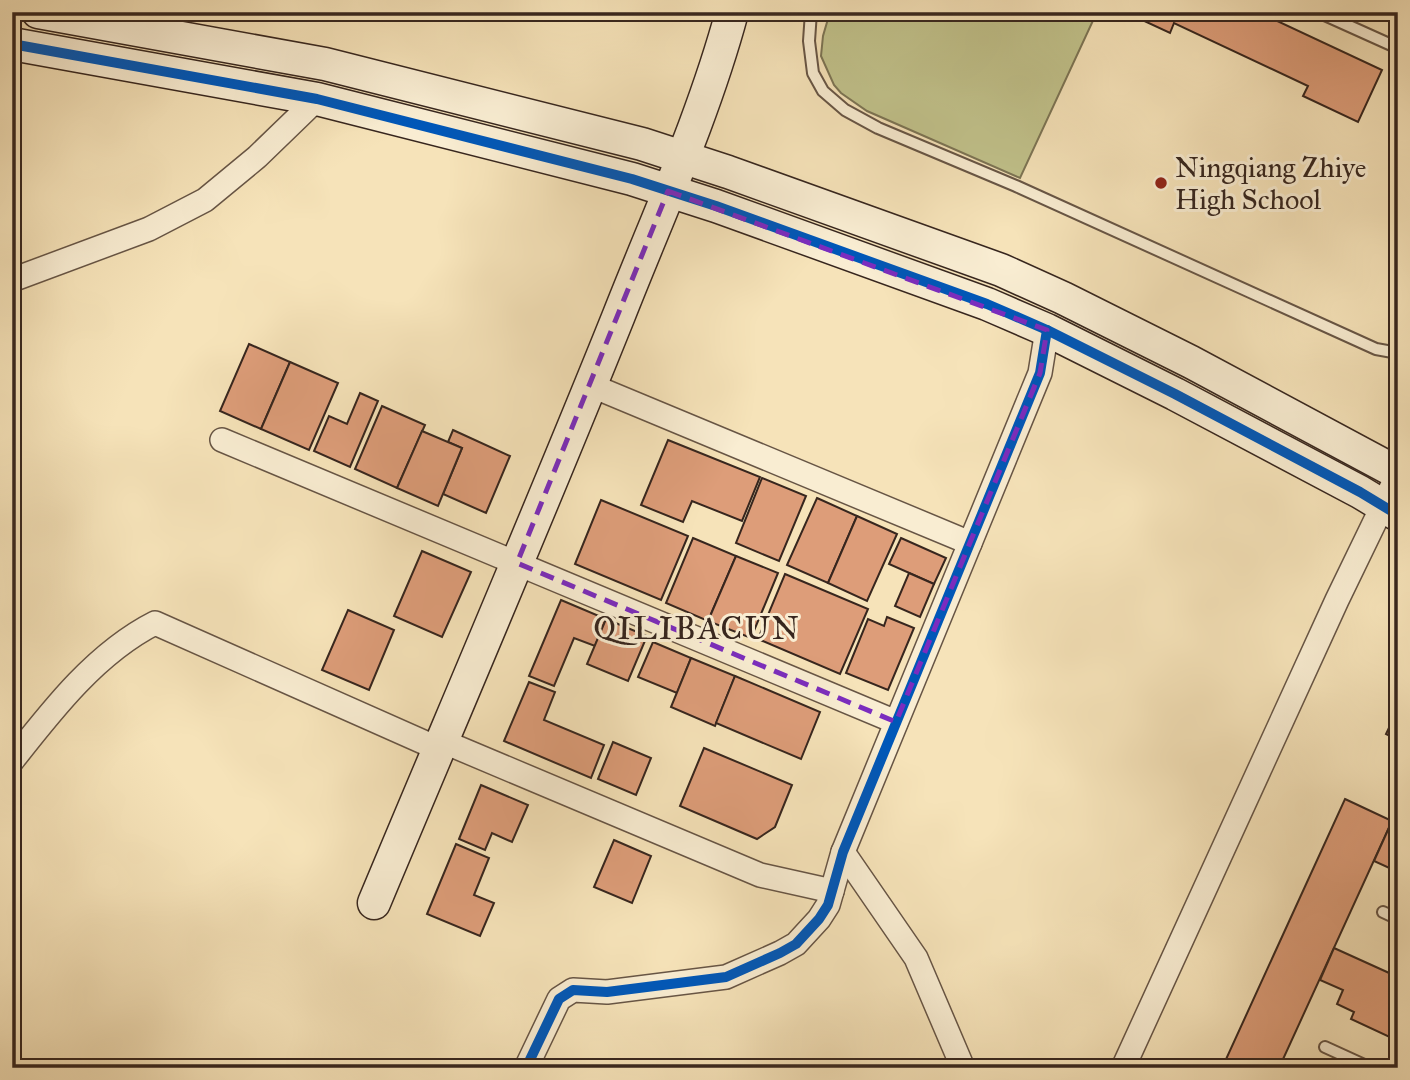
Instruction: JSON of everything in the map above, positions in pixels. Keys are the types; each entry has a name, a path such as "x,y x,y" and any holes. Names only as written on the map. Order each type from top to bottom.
{"street":[{"path":"38,12 325,64 549,120 681,157 1000,270 1063,298 1203,368 1398,473 1390,510 1337,600 1123,1068"},
{"path":"374,903 590,386 721,52 732,12"},
{"path":"12,44 317,99 632,179 668,191 987,304 1047,330 1175,394 1390,510"},
{"path":"12,280 149,229 205,200 257,157 317,99"},
{"path":"526,1068 559,999 565,993 573,990 607,992 726,977 796,944 819,919 828,905 843,852 1040,373 1047,330"},
{"path":"590,386 970,543"},
{"path":"222,440 897,722"},
{"path":"12,761 85,675 131,635 155,623 440,745 760,875 832,891"},
{"path":"843,852 916,958 963,1068"}],"lane":[{"path":"811,12 809,41 813,73 823,91 845,110 878,128 1016,186 1376,349 1398,353"},
{"path":"1318,12 1398,48"},
{"path":"1383,912 1398,919"},
{"path":"1325,1047 1371,1068"}],"highlighted area":[{"path":"668,191 1047,330 1040,373 896,722 517,563"}],"green space":[{"path":"830,12 1097,12 1020,178 867,111 841,93 834,85 821,56"}],"building":[{"path":"1125,12 1258,12 1382,70 1358,122 1303,96 1308,86 1174,23 1170,33"},
{"path":"249,344 290,362 261,429 220,411"},
{"path":"290,362 338,383 309,450 261,429"},
{"path":"360,393 378,401 350,467 314,451 329,416 347,424"},
{"path":"382,406 425,425 397,488 355,469"},
{"path":"453,430 510,456 486,513 443,494 462,448 448,442"},
{"path":"422,431 462,448 438,506 397,488"},
{"path":"668,440 760,477 742,521 692,501 683,522 641,505"},
{"path":"762,478 806,496 779,561 736,543"},
{"path":"817,498 857,516 828,583 787,565"},
{"path":"601,500 688,536 661,600 575,564"},
{"path":"857,516 897,534 867,601 828,583"},
{"path":"693,538 736,556 708,621 666,603"},
{"path":"901,538 946,558 934,584 889,564"},
{"path":"422,551 471,572 442,637 394,616"},
{"path":"736,556 778,573 751,638 708,621"},
{"path":"909,573 934,584 920,617 895,606"},
{"path":"785,574 868,609 840,674 758,639"},
{"path":"561,600 606,619 595,646 574,638 554,686 529,676"},
{"path":"348,610 394,630 369,690 322,670"},
{"path":"887,617 914,628 888,690 846,673 868,619 884,626"},
{"path":"606,619 647,636 628,681 587,664"},
{"path":"653,642 691,658 677,693 638,677"},
{"path":"691,658 735,676 715,726 671,707"},
{"path":"735,676 820,712 801,759 716,723"},
{"path":"529,682 555,692 544,720 604,745 591,778 504,741"},
{"path":"1398,709 1398,740 1386,734"},
{"path":"613,742 651,758 636,795 598,779"},
{"path":"704,748 792,785 775,827 757,839 680,806"},
{"path":"481,785 528,805 512,842 492,833 485,850 459,839"},
{"path":"1345,799 1392,821 1279,1068 1222,1068"},
{"path":"1392,821 1398,823 1398,872 1374,861"},
{"path":"614,840 651,856 632,903 594,887"},
{"path":"456,844 489,858 474,895 494,903 480,936 427,914"},
{"path":"1334,948 1398,977 1396,1040 1351,1019 1354,1012 1337,1004 1343,990 1320,980"}],"cycle path":[{"path":"12,44 317,99 632,179 716,206 987,304 1047,330 1175,394 1398,515"},
{"path":"526,1068 559,999 573,990 607,992 726,977 796,944 819,919 828,905 843,852 1040,373 1047,330"}],"place":[{"name":"Ningqiang Zhiye High School","path":"1161,183"}],"district":[{"name":"QILIBACUN","path":"697,628"}]}
